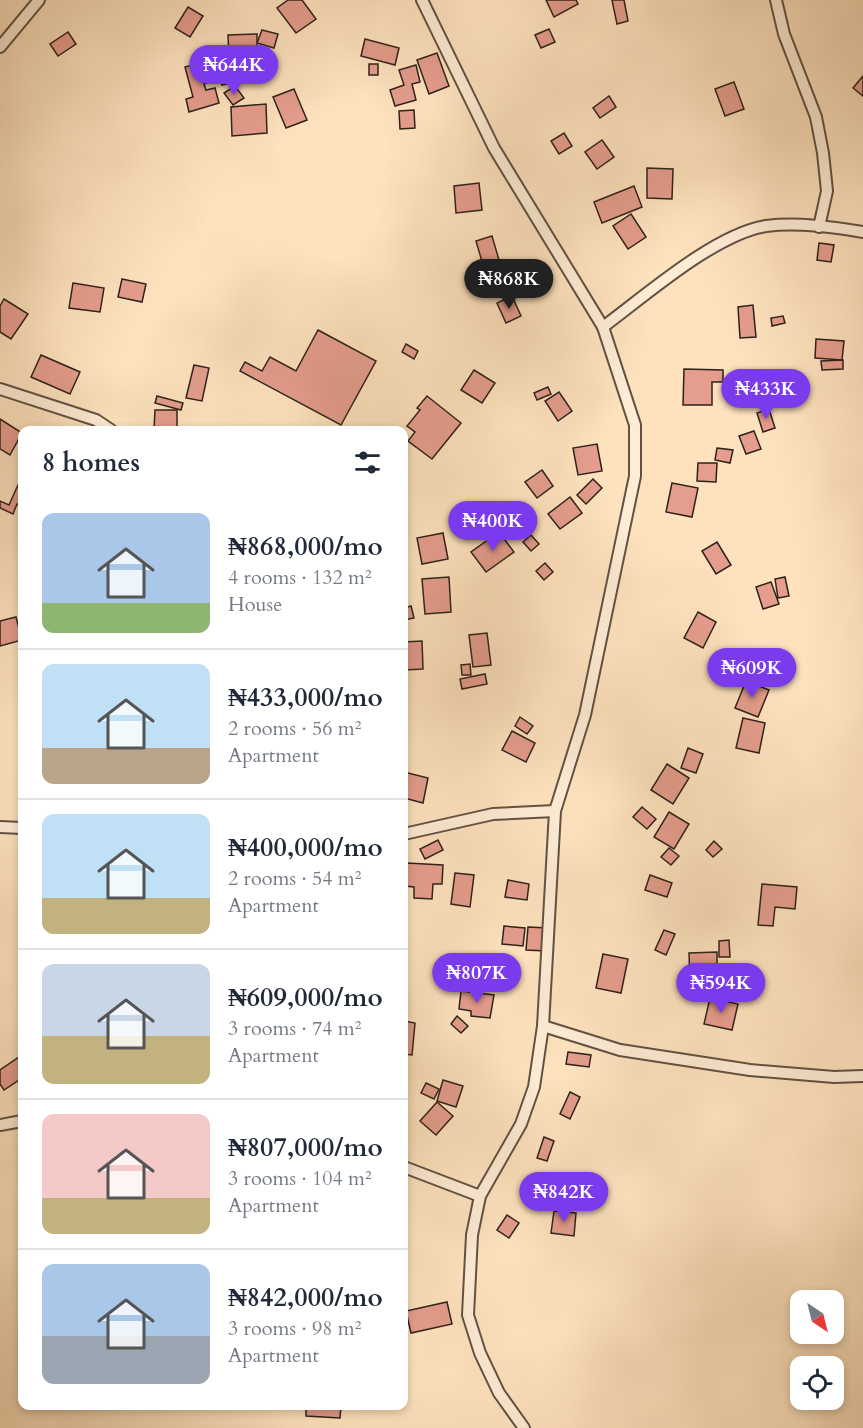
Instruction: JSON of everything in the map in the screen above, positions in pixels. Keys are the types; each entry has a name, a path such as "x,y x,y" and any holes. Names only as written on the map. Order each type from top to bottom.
{"street":[{"path":"0,47 39,0"},
{"path":"422,0 494,148 603,327 635,425 635,476 585,715 555,811 543,1026 534,1087 521,1124 480,1196 472,1235 468,1315 480,1353 499,1393 524,1428"},
{"path":"776,0 784,34 816,117 824,153 827,191 819,227"},
{"path":"603,327 700,255 742,234 765,226 793,225 863,232"},
{"path":"0,389 96,420 105,426"},
{"path":"408,833 493,814 555,811"},
{"path":"0,827 18,828"},
{"path":"543,1026 632,1052 750,1070 834,1077 863,1076"},
{"path":"0,1125 18,1122"},
{"path":"408,1169 480,1196"}],"building":[{"path":"288,0 302,0 316,19 296,33 277,8"},
{"path":"546,0 576,0 578,4 554,17"},
{"path":"612,0 624,0 628,21 617,24"},
{"path":"188,7 203,16 190,37 175,28"},
{"path":"549,29 555,42 541,48 535,35"},
{"path":"262,30 278,34 274,48 257,43"},
{"path":"68,32 76,44 58,56 50,44"},
{"path":"257,34 257,60 229,61 228,35"},
{"path":"365,39 399,48 395,65 361,56"},
{"path":"437,53 449,86 429,94 417,60"},
{"path":"215,59 220,79 204,84 206,90 215,88 219,103 189,112 186,99 193,97 185,67"},
{"path":"369,64 378,64 378,75 369,75"},
{"path":"416,65 420,82 412,84 416,100 395,106 390,90 404,85 399,70"},
{"path":"230,67 234,82 222,85 218,70"},
{"path":"863,76 863,96 853,88"},
{"path":"734,82 744,109 725,116 715,89"},
{"path":"235,86 244,98 233,105 224,93"},
{"path":"294,89 307,120 286,128 273,97"},
{"path":"609,96 616,107 600,118 593,108"},
{"path":"266,104 267,133 232,136 231,107"},
{"path":"414,110 415,128 400,129 399,111"},
{"path":"564,133 572,146 559,154 551,141"},
{"path":"602,140 614,157 597,169 585,152"},
{"path":"647,168 673,169 672,199 647,198"},
{"path":"479,183 482,210 456,213 454,186"},
{"path":"634,186 642,207 602,223 594,202"},
{"path":"631,214 646,237 628,249 613,226"},
{"path":"492,236 499,260 483,265 476,241"},
{"path":"819,243 834,245 831,262 817,260"},
{"path":"122,279 146,284 142,302 118,297"},
{"path":"73,283 104,288 100,312 69,308"},
{"path":"512,296 521,316 506,323 497,303"},
{"path":"4,299 28,314 11,339 0,332 0,306"},
{"path":"753,305 756,337 740,338 738,307"},
{"path":"783,316 785,323 772,326 771,318"},
{"path":"318,330 376,361 341,425 240,371 245,362 262,371 270,357 296,371"},
{"path":"816,339 844,341 842,360 815,358"},
{"path":"406,344 418,351 414,359 402,352"},
{"path":"41,355 80,372 70,394 31,377"},
{"path":"843,360 843,369 822,370 821,361"},
{"path":"194,365 209,368 202,401 186,398"},
{"path":"684,369 723,370 723,382 712,382 712,405 683,405"},
{"path":"474,370 495,383 482,403 461,390"},
{"path":"548,387 551,394 537,400 534,393"},
{"path":"559,392 572,411 558,421 545,401"},
{"path":"157,396 183,403 181,410 155,403"},
{"path":"427,396 461,423 432,459 408,441 415,432 407,426 420,410 417,408"},
{"path":"769,409 775,428 763,432 757,413"},
{"path":"155,410 177,410 177,426 154,426"},
{"path":"0,419 18,430 18,440 10,455 0,449"},
{"path":"754,431 761,449 746,454 739,436"},
{"path":"597,444 602,471 578,475 573,448"},
{"path":"717,448 733,450 730,463 715,460"},
{"path":"698,463 717,463 716,482 697,481"},
{"path":"542,470 553,486 537,498 525,482"},
{"path":"593,479 602,488 586,504 577,495"},
{"path":"672,483 698,488 692,517 666,512"},
{"path":"18,485 18,505 13,514 0,508 0,501 9,505"},
{"path":"570,497 582,513 560,529 548,514"},
{"path":"499,532 514,552 486,572 471,552"},
{"path":"443,533 448,559 422,564 417,538"},
{"path":"531,535 539,544 531,551 523,542"},
{"path":"717,542 731,565 716,574 702,551"},
{"path":"545,563 553,572 544,580 536,571"},
{"path":"449,577 451,612 425,614 422,579"},
{"path":"785,577 789,596 778,598 775,579"},
{"path":"771,582 779,604 763,609 756,587"},
{"path":"411,606 414,618 408,619 408,607"},
{"path":"698,612 716,622 703,648 684,638"},
{"path":"16,617 18,641 0,646 0,621"},
{"path":"487,633 491,665 473,667 469,635"},
{"path":"422,641 423,669 408,670 408,642"},
{"path":"470,664 471,675 462,675 461,665"},
{"path":"485,674 487,684 462,689 460,679"},
{"path":"746,681 769,690 758,717 735,708"},
{"path":"520,717 533,726 527,734 515,726"},
{"path":"743,718 765,723 759,753 736,748"},
{"path":"512,731 535,743 526,762 502,750"},
{"path":"688,748 703,754 696,773 681,768"},
{"path":"667,764 689,778 673,804 651,790"},
{"path":"408,773 428,778 423,803 408,799"},
{"path":"642,807 656,819 647,829 633,817"},
{"path":"669,812 689,824 674,849 654,837"},
{"path":"438,840 443,850 425,859 420,849"},
{"path":"714,841 722,849 713,857 706,850"},
{"path":"669,848 679,856 671,865 661,857"},
{"path":"408,863 443,865 442,884 433,884 432,899 414,898 414,887 408,886"},
{"path":"455,873 474,875 470,907 451,904"},
{"path":"650,875 672,883 667,897 645,890"},
{"path":"508,880 529,884 527,900 505,897"},
{"path":"762,884 797,887 795,909 775,907 773,926 758,925"},
{"path":"504,926 525,928 523,946 502,944"},
{"path":"528,927 548,928 546,951 526,950"},
{"path":"664,930 675,934 666,955 655,950"},
{"path":"729,940 730,957 719,957 719,941"},
{"path":"717,952 717,982 690,983 689,953"},
{"path":"603,954 628,959 621,993 596,988"},
{"path":"461,991 494,995 490,1018 471,1016 471,1011 459,1009"},
{"path":"710,998 738,1004 732,1030 704,1024"},
{"path":"457,1016 468,1026 461,1033 451,1024"},
{"path":"408,1022 415,1023 412,1055 408,1054"},
{"path":"568,1052 591,1055 589,1067 566,1064"},
{"path":"18,1058 18,1081 4,1090 0,1084 0,1070"},
{"path":"443,1080 463,1086 456,1107 437,1101"},
{"path":"426,1083 439,1089 434,1099 421,1093"},
{"path":"570,1092 580,1097 570,1119 560,1114"},
{"path":"437,1102 453,1116 436,1135 420,1121"},
{"path":"544,1137 554,1141 547,1161 537,1158"},
{"path":"554,1211 576,1213 574,1236 551,1233"},
{"path":"507,1215 519,1223 509,1238 497,1230"},
{"path":"447,1302 452,1324 411,1333 408,1311"},
{"path":"306,1410 341,1410 340,1418 306,1416"}]}
